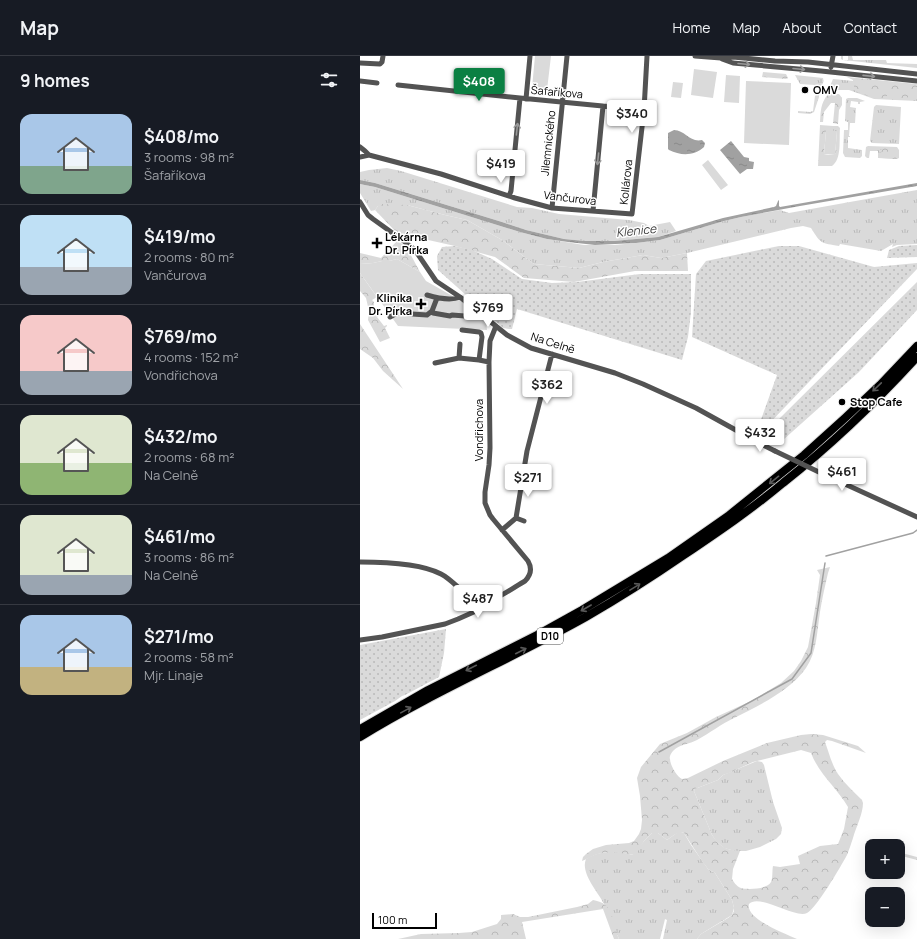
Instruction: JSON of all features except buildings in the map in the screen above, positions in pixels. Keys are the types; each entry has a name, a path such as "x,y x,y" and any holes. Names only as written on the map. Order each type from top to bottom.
{"highway":[{"name":"D10","path":"360,729 428,690 537,635 582,610 674,554 728,516 804,455 845,418 917,346"},
{"name":"D10","path":"360,737 431,697 541,641 586,616 633,589 702,543 783,484 825,448 855,421 917,357"}],"street":[{"path":"360,63 380,64 383,56"},
{"path":"526,99 530,56"},
{"name":"Jilemnického","path":"552,208 567,56"},
{"name":"Kollárova","path":"632,214 644,110 647,56"},
{"path":"695,56 808,62 917,74"},
{"path":"830,72 833,56"},
{"path":"721,57 733,63 917,81"},
{"path":"360,81 377,83"},
{"name":"Šafaříkova","path":"398,85 644,110"},
{"path":"509,196 512,184 520,98"},
{"path":"593,211 603,106"},
{"name":"Vančurova","path":"360,147 369,155"},
{"name":"Vančurova","path":"360,157 369,155 441,174 552,208 632,214"},
{"name":"Na Celně","path":"360,202 368,215 415,250 436,282 460,297 507,335 532,348 615,373 643,384 696,408 775,451 917,517"},
{"path":"427,295 437,298 456,299 460,297"},
{"path":"390,317 397,313 427,315 432,311 437,298"},
{"path":"432,311 433,314 465,316"},
{"name":"Vondřichova","path":"360,640 445,624 476,610 482,602 494,599 528,577 530,566 528,561 490,515 485,503 484,492 489,465 490,446 490,341 496,326"},
{"path":"462,330 481,333 482,337 479,360"},
{"path":"459,358 460,344"},
{"path":"502,530 516,518 528,445 552,354"},
{"path":"435,363 459,358 489,362"},
{"path":"516,518 524,521"},
{"path":"360,562 422,567 432,570 442,574 452,581 471,599 482,602"}],"green space":[{"path":"535,56 551,56 547,90 532,88"},
{"path":"848,56 852,56 853,60 886,60 887,63 917,64 917,68 843,60 848,60"},
{"path":"694,69 717,72 713,98 691,95"},
{"path":"763,72 786,74 788,78 762,77"},
{"path":"726,75 740,76 739,103 724,102"},
{"path":"795,75 823,78 823,83 819,88 815,85 800,84"},
{"path":"847,77 917,84 917,95 909,96 905,100 893,100 894,92 891,89 886,91 886,98 874,98 855,91 854,86 849,84 853,82 853,80"},
{"path":"833,79 917,87 917,101 874,99 849,90 832,90 830,89 830,86"},
{"path":"746,81 791,83 789,145 744,143"},
{"path":"673,82 683,83 681,98 671,97"},
{"path":"828,94 839,94 842,98 838,124 833,123 835,103 831,103 824,112 823,122 820,122 822,105"},
{"path":"816,95 819,95 819,97 814,112 810,114 798,113 798,111 813,111"},
{"path":"857,98 865,101 858,104 858,102 851,101 850,107 856,108 855,123 850,123 848,148 862,150 862,156 860,158 845,157 843,153 844,130 848,130 848,122 845,121 846,99"},
{"path":"876,105 901,107 899,144 872,143 870,141 874,107"},
{"path":"820,125 833,126 833,131 826,131 824,154 828,155 828,166 818,166"},
{"path":"833,126 838,126 840,128 839,154 835,163 832,166 828,166 828,155 835,155 837,131 833,131"},
{"path":"826,131 837,131 835,155 824,154"},
{"path":"866,147 897,147 899,150 899,158 878,158 878,151 870,151 869,158 867,158 865,156"},
{"path":"884,147 888,148 888,152 892,156 895,155 895,152 892,148 896,148 898,150 898,157 896,159 882,158 883,154 879,151"},
{"path":"708,160 728,185 721,190 702,165"},
{"path":"387,168 517,207 532,208 559,214 629,220 644,223 649,226 670,222 676,231 658,237 614,241 564,239 526,230 375,183 360,180 360,172"},
{"path":"360,184 375,187 520,232 547,239 584,245 614,245 660,240 741,217 780,210 789,213 917,190 917,244 897,245 892,247 893,244 881,251 840,244 839,246 822,242 811,228 803,226 661,258 643,255 579,268 534,264 502,240 467,220 407,205 378,206 375,210 371,211 360,193"},
{"path":"382,204 407,205 467,220 502,240 534,264 579,268 643,255 661,258 687,253 688,271 635,271 574,282 524,278 495,257 397,233 375,210"},
{"path":"397,241 406,246 420,272 397,259 360,264 360,253 381,258"},
{"path":"917,245 917,257 887,258 889,250 899,246"},
{"path":"455,246 472,250 492,259 522,279 552,283 577,282 640,274 691,274 691,312 688,337 682,360 517,309 512,329 503,328 438,270 437,256 442,247"},
{"path":"779,246 799,246 874,267 917,263 917,269 764,429 758,428 777,375 692,337 696,274 706,261"},
{"path":"397,259 420,272 426,281 463,302 486,322 487,330 398,326 360,273 360,264"},
{"path":"360,273 377,297 372,300 374,302 374,306 380,314 377,317 384,326 387,325 385,328 390,338 380,342 368,320 369,311 366,298 360,291"},
{"path":"917,282 917,310 859,372 783,440 769,432 777,421"},
{"path":"360,324 403,389 383,371 373,358 360,349"},
{"path":"830,567 814,648 810,662 806,668 783,691 697,740 681,745 675,749 670,755 670,762 680,778 688,778 723,761 767,743 801,735 823,735 858,746 866,753 832,741 827,740 825,742 832,763 838,774 862,800 863,807 861,816 847,855 828,887 811,910 807,913 801,914 761,902 754,901 749,904 749,910 753,915 776,930 797,939 697,939 701,934 732,915 734,908 732,900 715,873 708,869 684,833 677,834 667,840 658,833 652,833 634,855 614,852 600,853 582,861 583,857 593,849 606,845 629,843 634,841 639,834 642,820 637,778 641,767 660,744 687,733 716,717 751,701 781,683 794,671 808,647 820,575 817,570","holes":["801,750 811,753 814,761 848,807 844,829 838,844 820,846 798,856 800,864 780,867 773,866 772,880 769,884 762,888 744,889 739,887 732,879 733,869 740,851 731,850 724,847 712,835 694,791 695,789 718,780 723,775 753,762"]},
{"path":"446,629 444,653 439,677 360,720 360,645"},
{"path":"757,761 762,762 764,765 773,802 782,828 781,834 776,839 760,847 746,851 735,851 724,848 712,835 694,791 695,789 718,780 723,775"},
{"path":"678,832 684,833 708,869 715,873 732,900 734,908 732,915 701,934 697,939 663,939 667,920 665,919 660,939 619,939 606,908 587,876 585,870 586,859 597,854 609,852 633,855 652,833 658,833 667,840"},
{"path":"905,854 917,857 917,860 905,857"},
{"path":"593,900 602,903 610,911 619,939 614,939 603,909 522,922 526,939 398,939 421,934 472,932 497,924 501,919 501,915 513,914 520,917 528,917 577,907 588,904"}],"water":[{"path":"674,130 681,132 694,140 702,140 705,143 704,147 696,152 687,154 669,150 668,133"},
{"path":"731,141 744,157 749,158 749,161 754,162 753,169 747,169 740,174 720,150"},
{"path":"360,180 375,183 526,230 564,239 585,241 614,241 658,237 723,218 774,207 779,200 780,207 917,183 917,186 741,217 660,240 595,245 547,239 520,232 375,187 360,184"}],"waterway":[{"path":"826,556 913,533 917,530"},
{"path":"659,752 792,679 811,653 825,563"}],"place":[{"name":"OMV","path":"805,90"},
{"name":"Lékárna Dr. Pírka","path":"377,243"},
{"name":"Klinika Dr. Pírka","path":"421,304"},
{"name":"Stop Cafe","path":"842,402"}],"water label":[{"name":"Klenice","path":"636,231"}]}
